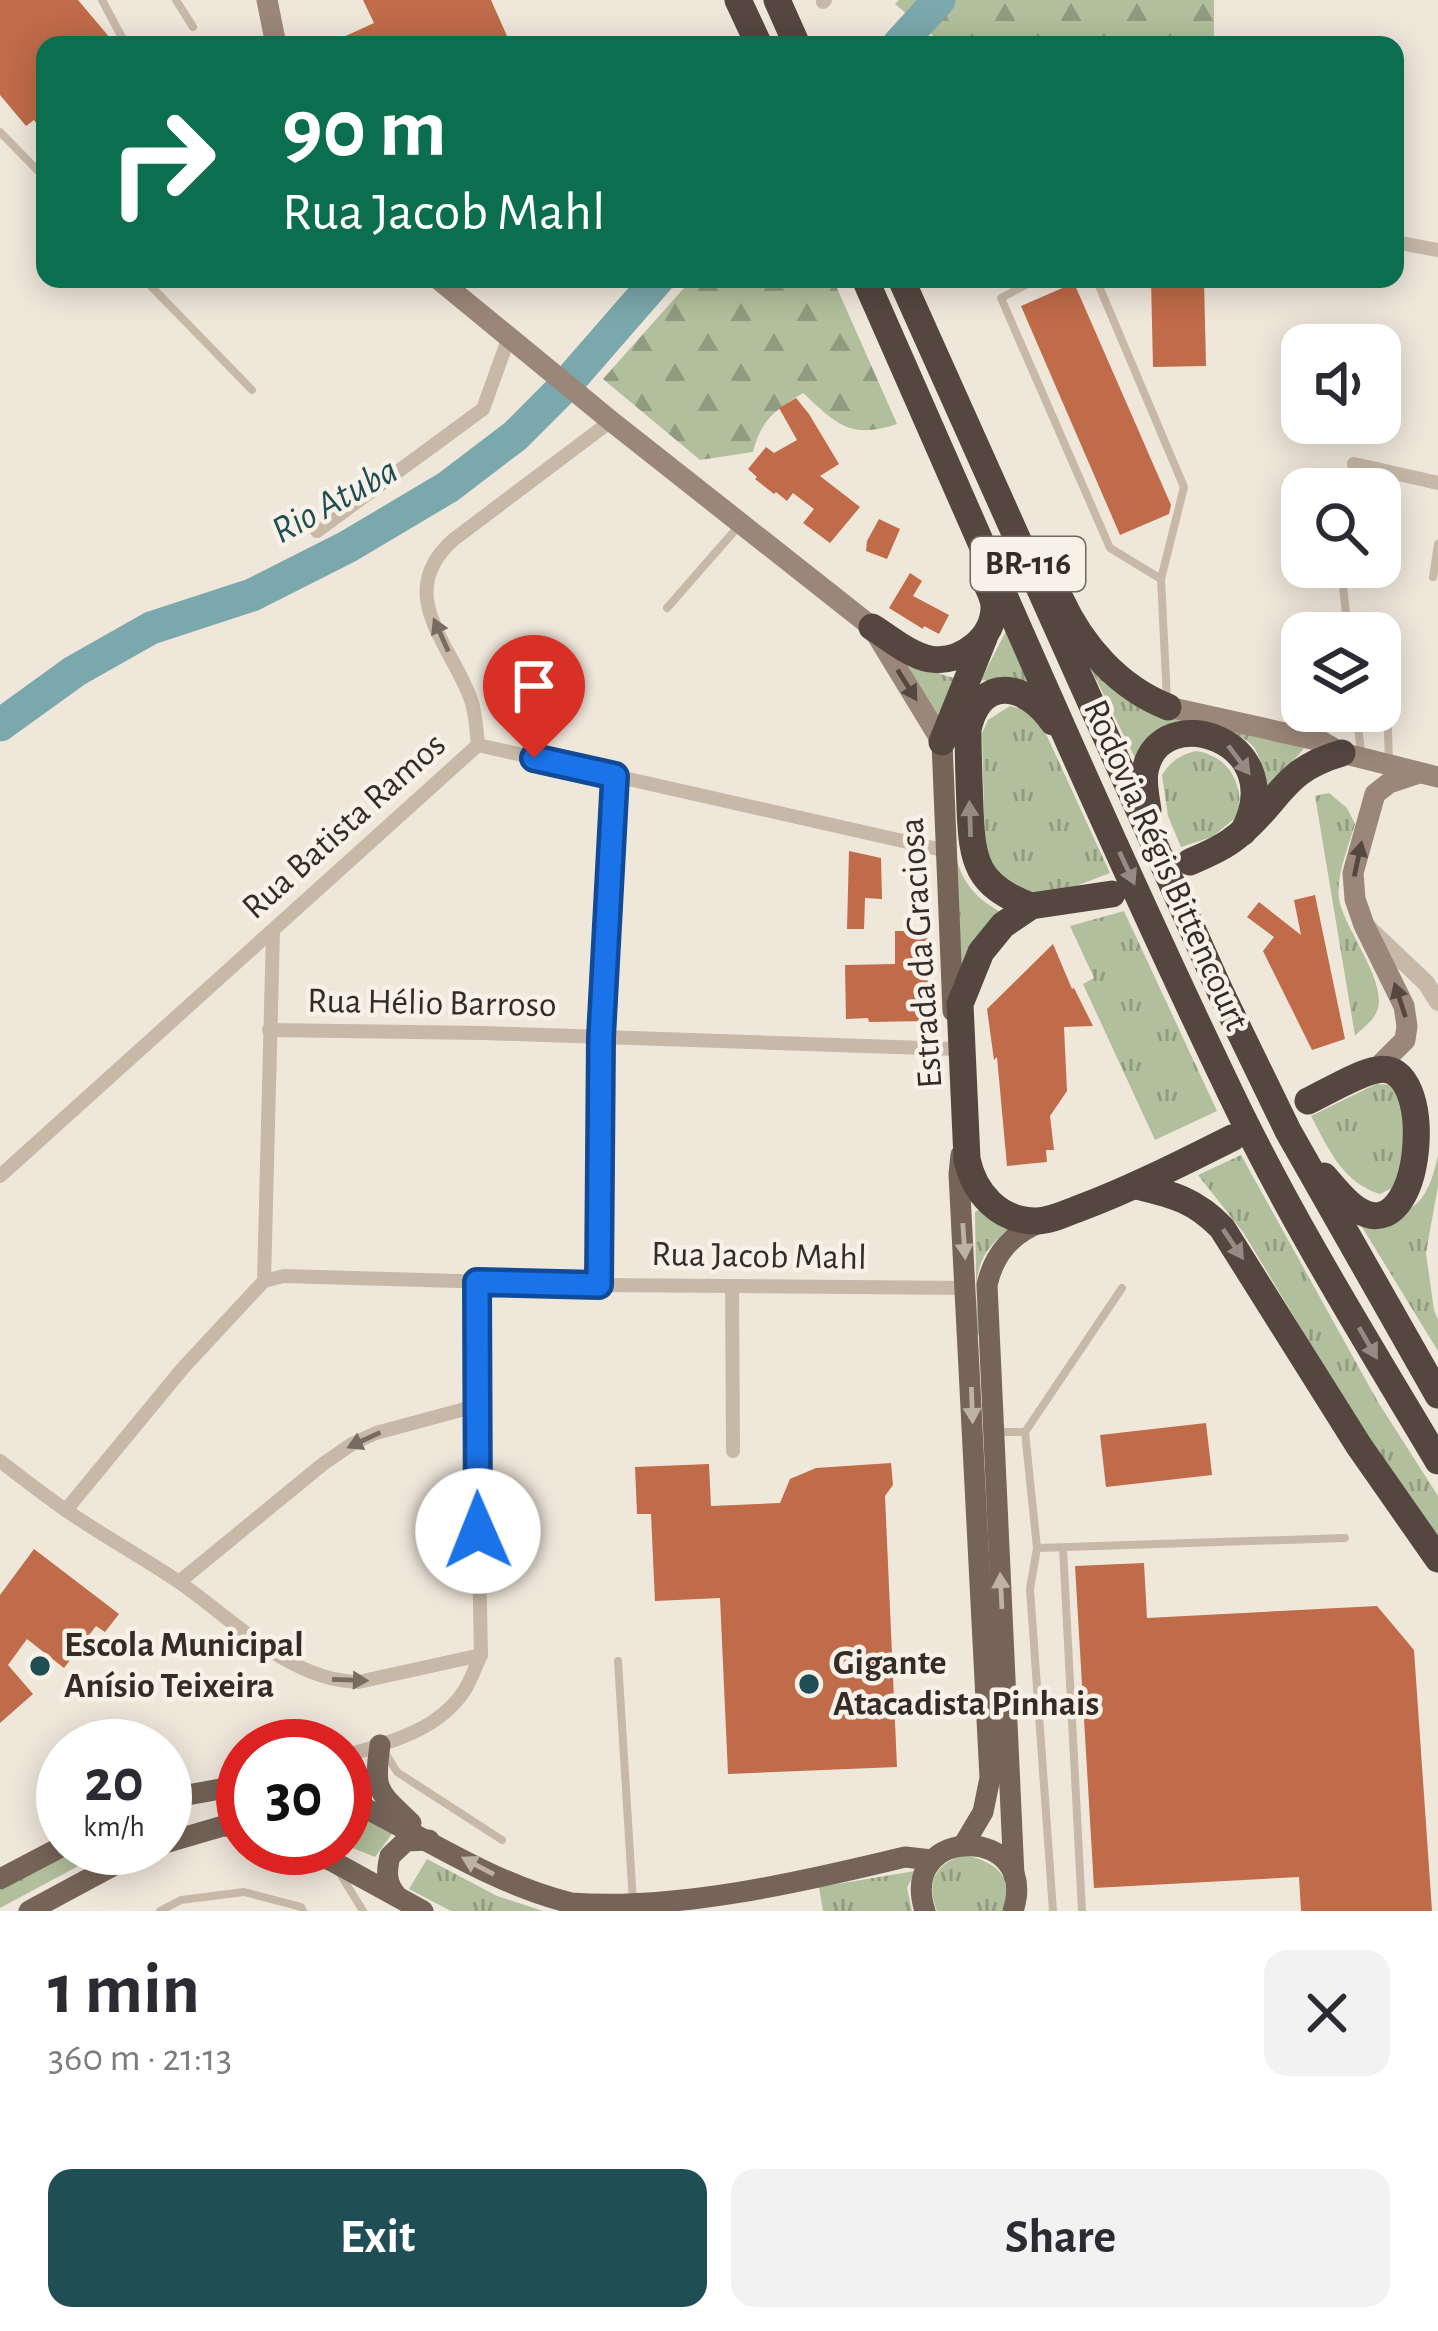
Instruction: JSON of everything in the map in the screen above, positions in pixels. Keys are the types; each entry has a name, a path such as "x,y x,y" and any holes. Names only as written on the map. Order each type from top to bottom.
{"highway":[{"path":"738,0 755,36"},
{"path":"777,0 793,36"},
{"name":"Rodovia Régis Bittencourt","path":"870,288 1230,1093 1438,1461"},
{"path":"908,288 976,411 1067,613 1113,674 1168,707"},
{"name":"Rodovia Régis Bittencourt","path":"908,288 1220,991 1288,1131 1438,1395"},
{"path":"878,307 918,433 994,600 986,634 942,742"},
{"path":"872,628 916,655 938,660 960,656 986,634"},
{"path":"1031,906 988,880 971,852 971,714 993,693 1024,693 1048,716 1079,762"},
{"path":"1155,848 1144,784 1146,765 1157,748 1173,737 1193,733 1213,735 1244,761 1256,800 1243,832"},
{"path":"1190,862 1243,832 1309,763 1352,755"},
{"path":"1112,894 1031,906 993,937 965,984 960,1004 964,1109 967,1159 977,1188 1008,1215 1046,1221 1137,1186 1232,1138"},
{"path":"1288,1131 1358,1209 1381,1215 1403,1206 1411,1196 1430,1138 1432,1108 1423,1086 1404,1072 1376,1070 1308,1101"},
{"path":"1137,1186 1178,1196 1222,1228 1359,1446 1438,1559"}],"main road":[{"path":"267,0 274,36"},
{"name":"Estrada da Graciosa","path":"449,288 872,628 942,742 955,1049 964,1109 959,1174 990,1778 982,1812 964,1844"},
{"path":"1168,707 1321,740 1352,755 1428,775"},
{"path":"1352,755 1375,794"},
{"path":"1376,1070 1405,1040 1407,1026 1404,1006 1364,925 1353,873 1375,794 1389,783 1428,775"},
{"path":"1015,1909 987,1286 1007,1243 1046,1221"},
{"path":"380,1745 375,1777 383,1797 429,1840"},
{"path":"372,1812 507,1881 573,1904 633,1910 763,1901 905,1857 932,1860"},
{"path":"398,1897 388,1883 390,1856 406,1841 429,1840"},
{"path":"925,1911 922,1879 941,1852 964,1844 985,1846 1014,1876"},
{"path":"0,1879 36,1860"},
{"path":"29,1911 96,1875"},
{"path":"358,1875 423,1911"}],"street":[{"path":"1404,244 1438,250"},
{"path":"317,531 482,409 509,338"},
{"path":"478,745 472,700 426,602 428,578 453,540 610,421"},
{"path":"1354,464 1438,483"},
{"name":"Rua Batista Ramos","path":"0,1176 478,745 947,851"},
{"path":"599,1285 601,1037 615,776"},
{"path":"1364,925 1426,982 1438,1002"},
{"path":"66,1510 183,1368 264,1281 273,931"},
{"name":"Rua Hélio Barroso","path":"268,1030 955,1049"},
{"name":"Rua Jacob Mahl","path":"264,1281 284,1276 967,1288"},
{"path":"372,1748 442,1717 464,1691 481,1655 477,1282"},
{"path":"732,1286 733,1451"},
{"path":"178,1582 352,1444 476,1406"},
{"path":"0,1461 297,1665 340,1682 376,1679 481,1655"}],"lane":[{"path":"102,0 121,36"},
{"path":"176,0 193,27"},
{"path":"0,131 36,169"},
{"path":"153,288 252,390"},
{"path":"1020,288 1001,298 1110,548 1161,579"},
{"path":"1100,288 1184,487 1161,579 1168,707"},
{"path":"667,608 742,524"},
{"path":"1433,577 1438,544"},
{"path":"1352,755 1354,732"},
{"path":"1388,732 1389,765"},
{"path":"1053,1911 1030,1589 1037,1548 1025,1432 1122,1288"},
{"path":"993,1432 1025,1432"},
{"path":"1037,1548 1345,1538"},
{"path":"1063,1547 1082,1911"},
{"path":"618,1661 633,1910"},
{"path":"380,1745 397,1772 502,1840"},
{"path":"341,1875 363,1911"},
{"path":"160,1911 181,1900 244,1892 303,1911"}],"green space":[{"path":"899,0 1214,0 1214,36 933,36 895,4"},
{"path":"684,288 837,288 897,424 867,430 844,426 803,393 771,417 753,452 700,460 603,379"},
{"path":"1008,627 1034,686 981,680"},
{"path":"909,667 954,678 939,716"},
{"path":"1091,669 1190,722 1137,762"},
{"path":"1010,706 1040,721 1110,873 1063,891 1037,893 1013,886 996,874 985,854 982,733 988,720"},
{"path":"1226,728 1304,748 1266,794 1258,754"},
{"path":"1196,751 1217,759 1231,773 1239,792 1239,815 1212,837 1181,847 1168,816 1162,775 1176,759"},
{"path":"1329,793 1347,808 1355,824 1341,871 1339,899 1378,990 1375,1015 1355,1036 1315,796"},
{"path":"956,857 972,890 1001,912 961,974"},
{"path":"1124,911 1217,1111 1155,1140 1083,984 1094,978 1070,926"},
{"path":"1376,1084 1397,1085 1412,1096 1396,1186 1380,1194 1346,1173 1311,1116"},
{"path":"1241,1155 1378,1402 1438,1496 1438,1540 1359,1424 1243,1232 1198,1175"},
{"path":"1438,1155 1438,1186 1426,1253 1438,1320 1438,1351 1359,1222 1414,1206 1428,1188"},
{"path":"975,1212 1009,1229 981,1264 977,1335"},
{"path":"372,1821 394,1831 372,1856"},
{"path":"965,1855 994,1867 1005,1880 1002,1911 937,1911 932,1891 936,1875 947,1863"},
{"path":"427,1859 497,1896 543,1911 451,1911 409,1889"},
{"path":"36,1871 36,1875 62,1875 0,1908 0,1890"},
{"path":"915,1871 907,1888 912,1911 823,1911 819,1887"}],"building":[{"path":"0,0 78,0 108,36 36,36 36,123 26,126 0,95"},
{"path":"363,0 491,0 507,36 346,36 374,23"},
{"path":"1062,288 1076,288 1171,505 1169,514 1120,535 1021,306"},
{"path":"1151,288 1204,288 1206,366 1153,367"},
{"path":"796,398 839,464 820,476 860,507 830,543 803,523 814,509 793,493 787,501 774,494 748,469 766,447 774,453 797,440 779,408"},
{"path":"879,519 900,529 887,559 866,551"},
{"path":"910,573 922,581 913,596 949,615 939,634 889,608"},
{"path":"849,851 881,858 882,899 865,898 864,929 847,929"},
{"path":"1315,895 1345,1039 1312,1050 1263,951 1274,937 1247,917 1259,902 1301,935 1294,900"},
{"path":"895,931 927,931 928,1021 846,1019 845,965 895,964"},
{"path":"1053,944 1093,1026 1064,1027 1067,1091 1050,1116 1054,1150 1046,1150 1047,1162 1007,1166 997,1057 994,1060 987,1009"},
{"path":"1206,1423 1212,1475 1106,1487 1100,1435"},
{"name":"Gigante Atacadista Pinhais","path":"891,1463 893,1485 885,1496 897,1767 728,1774 720,1598 655,1601 651,1514 637,1514 635,1467 709,1464 711,1506 780,1503 790,1479 816,1468"},
{"path":"34,1549 119,1614 105,1632 96,1626 64,1668 27,1639 8,1665 33,1694 0,1723 0,1595"},
{"path":"1144,1563 1147,1618 1377,1606 1414,1650 1432,1911 1301,1911 1299,1877 1094,1888 1075,1566"}],"waterway":[{"name":"Rio Atuba","path":"906,36 939,0"},
{"name":"Rio Atuba","path":"0,725 75,671 151,628 252,595 347,547 448,487 515,436 650,288"}],"place":[{"name":"Escola Municipal Anísio Teixeira","path":"40,1666"},
{"name":"Gigante Atacadista Pinhais","path":"809,1684"}],"route":[{"path":"478,1531 477,1282 599,1285 601,1037 615,776 534,758"}]}
